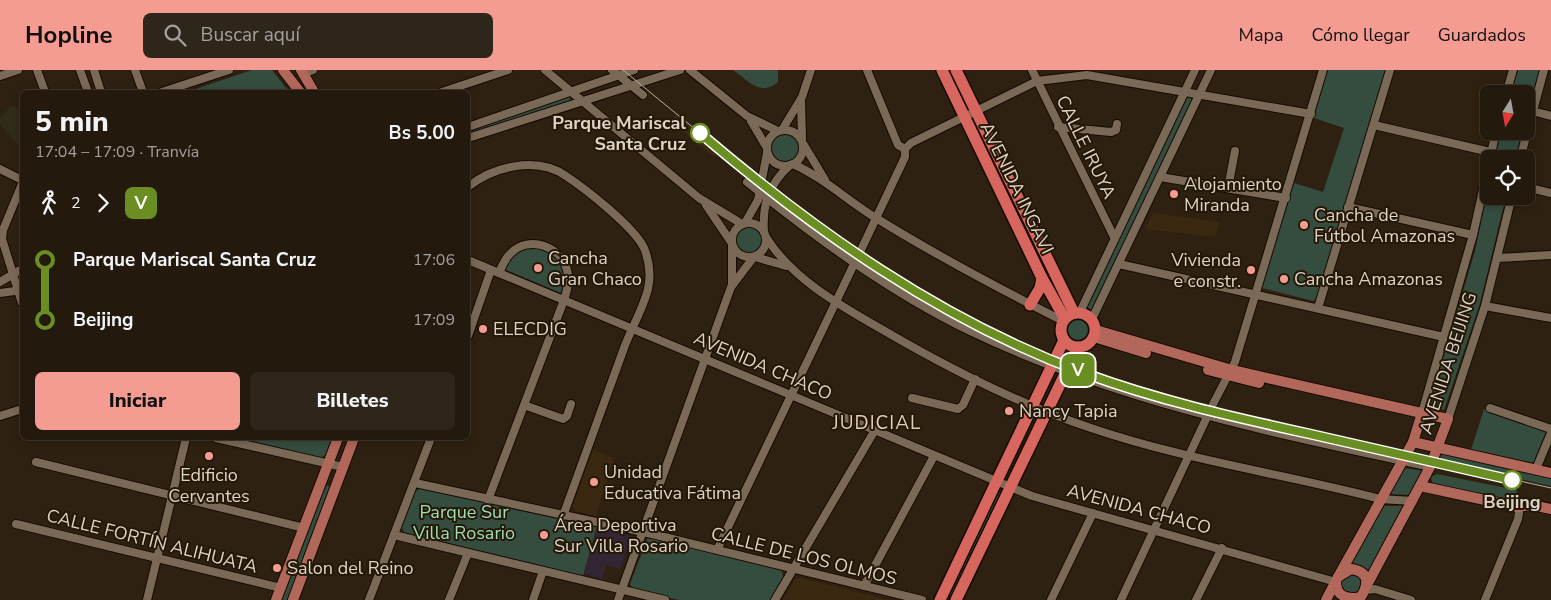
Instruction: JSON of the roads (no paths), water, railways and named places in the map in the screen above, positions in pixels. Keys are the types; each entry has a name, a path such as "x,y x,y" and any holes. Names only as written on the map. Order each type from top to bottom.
{"highway":[{"name":"AVENIDA INGAVI","path":"942,70 1042,278 1071,316"},
{"name":"AVENIDA INGAVI","path":"956,70 1071,316"},
{"path":"1030,305 1040,288 1042,278"},
{"path":"940,599 1053,366 1064,340 1061,331 1071,316 1094,328 1087,345 1078,347 1064,340"},
{"path":"955,600 1078,347"}],"main road":[{"path":"283,70 298,90"},
{"path":"302,72 313,90"},
{"path":"1094,328 1230,373 1447,422"},
{"name":"AVENIDA BEIJING","path":"1326,600 1413,442 1422,416"},
{"name":"AVENIDA BEIJING","path":"1363,593 1430,468 1447,422"},
{"path":"276,600 337,440"},
{"path":"293,600 353,440"},
{"path":"1413,442 1551,473"},
{"path":"1420,486 1520,507 1532,505 1551,509"},
{"path":"1346,570 1356,570 1364,576 1363,593 1354,600 1345,598 1338,591 1337,579 1346,570"}],"street":[{"path":"0,76 18,70"},
{"path":"37,70 43,90"},
{"path":"80,70 87,90"},
{"path":"94,70 100,90"},
{"path":"135,70 142,90"},
{"path":"168,90 229,70"},
{"path":"302,72 313,70"},
{"path":"448,90 508,70"},
{"path":"545,70 700,198 744,223 756,224 791,268 836,301 909,345 975,379 1048,412 1091,428 1189,456 1380,499 1413,501"},
{"path":"470,126 572,92 615,73 634,70"},
{"path":"470,137 680,70"},
{"path":"690,70 747,116 759,131 775,164 792,165 828,184 876,218 962,269 1030,305 1071,316 1114,237 1194,70"},
{"path":"618,600 644,533 731,287 754,257 763,249 765,235 763,195 770,137 780,130 802,97 811,70"},
{"path":"867,70 898,145 905,149"},
{"name":"CALLE IRUYA","path":"1032,70 1058,127 1114,237"},
{"path":"1094,328 1119,264 1211,70"},
{"path":"1211,408 1230,373 1286,198 1323,70"},
{"path":"1318,308 1390,70"},
{"path":"1509,85 1513,70"},
{"path":"1535,101 1544,70"},
{"path":"615,73 643,95"},
{"path":"860,252 905,158 905,149 911,142 1037,81 1087,75 1311,114"},
{"path":"731,287 731,243 733,231 744,223 763,195 803,153 802,97"},
{"path":"1535,112 1551,116"},
{"path":"747,116 780,130 793,131 802,140 828,184"},
{"path":"1058,127 1111,132 1116,130 1117,124"},
{"path":"1374,125 1481,150"},
{"path":"1228,188 1234,151"},
{"path":"470,186 491,174 512,167 529,164 548,167 567,177 632,230 644,248 650,275 646,296 563,516"},
{"path":"0,169 20,181"},
{"path":"1160,177 1286,198"},
{"path":"747,182 855,262 923,305 968,330 1066,372 1146,400 1430,468"},
{"path":"20,187 1,239 12,273 20,289"},
{"path":"1535,189 1551,193"},
{"path":"700,198 738,253 791,268"},
{"name":"AVENIDA BEIJING","path":"1422,416 1473,235 1480,201"},
{"name":"AVENIDA BEIJING","path":"1447,422 1485,306 1510,205"},
{"path":"1348,207 1473,235"},
{"path":"470,331 495,271 511,252 529,244 547,246 561,257 567,269 568,286 564,300 488,500"},
{"path":"1497,258 1551,255"},
{"name":"AVENIDA CHACO","path":"470,261 1010,488 1093,513 1337,579"},
{"path":"717,550 855,262"},
{"path":"1119,264 1256,293 1444,337"},
{"path":"0,282 20,270"},
{"path":"0,293 20,291"},
{"path":"1485,306 1551,318"},
{"path":"912,398 958,409 963,405 975,379"},
{"path":"524,405 563,419 567,416 571,404"},
{"path":"1490,408 1551,431 1536,469"},
{"path":"0,416 20,410"},
{"path":"1122,600 1207,416"},
{"path":"775,600 875,430"},
{"path":"147,600 186,440"},
{"path":"225,440 343,467"},
{"path":"369,600 430,440"},
{"path":"864,586 934,456"},
{"path":"36,462 304,528"},
{"name":"CALLE DE LOS OLMOS","path":"415,483 644,533 922,600"},
{"path":"1485,600 1520,507"},
{"path":"1051,600 1093,513"},
{"name":"CALLE FORTÍN ALIHUATA","path":"16,524 281,588"},
{"path":"394,535 664,600"},
{"path":"1196,600 1222,548"},
{"path":"449,600 468,553"},
{"path":"533,600 544,571"},
{"path":"1363,593 1375,589 1411,600"},
{"path":"940,599 955,600"}],"tram line":[{"path":"623,70 796,212 888,275 937,304 1000,336 1083,373 1148,395 1209,411 1551,488"},
{"name":"V","path":"700,133 796,212 888,275 951,312 1083,373 1148,395 1209,411 1512,480"}],"place":[{"name":"Parque Mariscal Santa Cruz","path":"700,133"},
{"name":"Alojamiento Miranda","path":"1174,194"},
{"name":"Cancha de Fútbol Amazonas","path":"1304,225"},
{"name":"Cancha Gran Chaco","path":"538,268"},
{"name":"Vivienda e constr.","path":"1251,270"},
{"name":"Cancha Amazonas","path":"1284,279"},
{"name":"ELECDIG","path":"483,329"},
{"name":"Nancy Tapia","path":"1009,411"},
{"name":"Edificio Cervantes","path":"209,456"},
{"name":"Beijing","path":"1512,480"},
{"name":"Unidad Educativa Fátima","path":"594,482"},
{"name":"Área Deportiva Sur Villa Rosario","path":"544,535"},
{"name":"Salon del Reino","path":"277,568"}],"district":[{"name":"JUDICIAL","path":"877,422"}],"park label":[{"name":"Parque Sur Villa Rosario","path":"464,522"}]}
